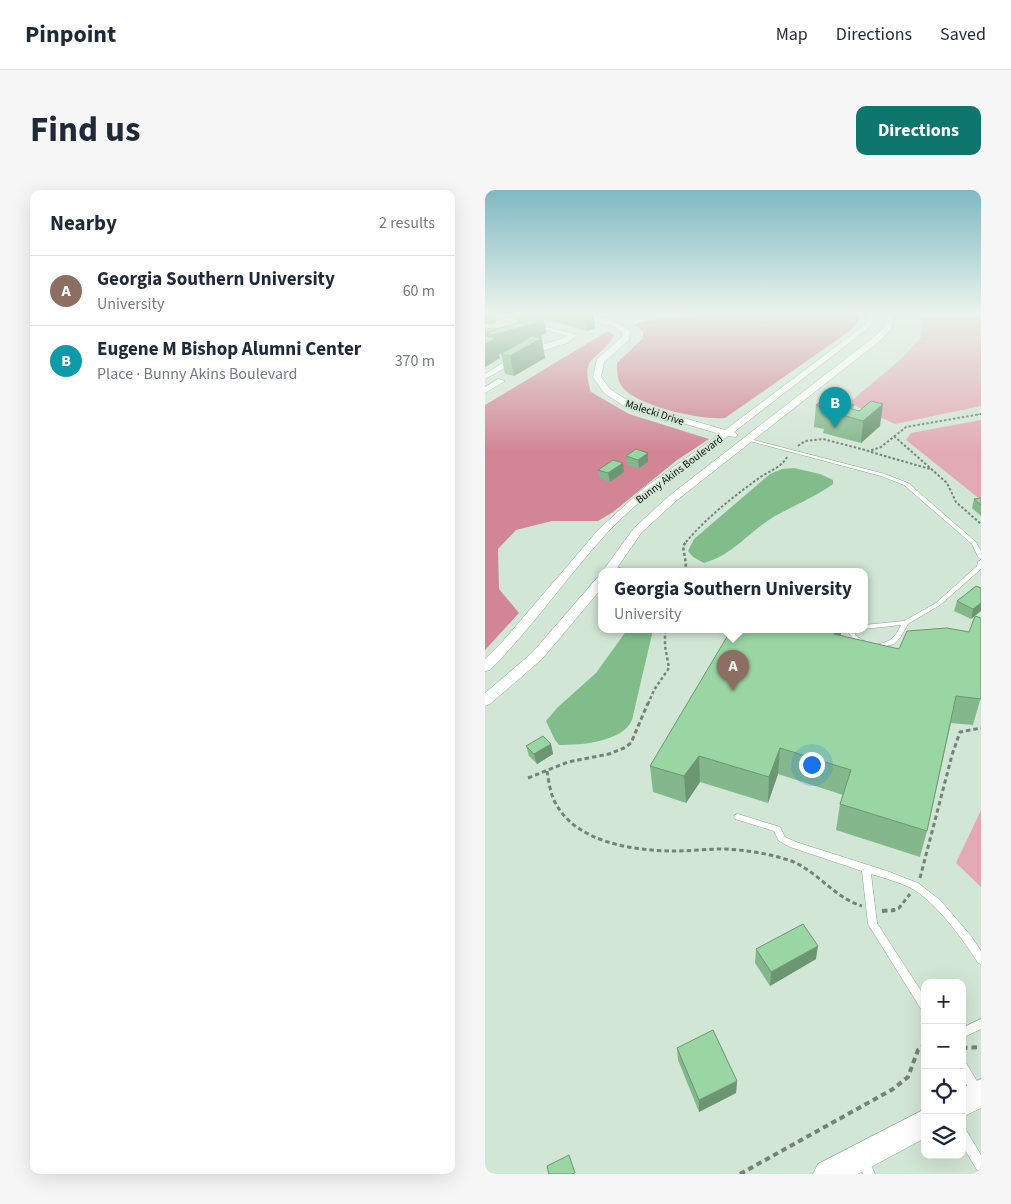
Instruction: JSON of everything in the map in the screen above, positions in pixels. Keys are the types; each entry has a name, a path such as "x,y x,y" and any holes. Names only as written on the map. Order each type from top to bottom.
{"street":[{"path":"485,377 513,360"},
{"name":"Malecki Drive","path":"601,360 597,377 607,391 627,404 748,439"},
{"name":"Bunny Akins Boulevard","path":"485,668 508,644 603,531 648,490 824,360"},
{"name":"Bunny Akins Boulevard","path":"611,568 638,530 673,498 850,360"},
{"path":"485,391 501,381"},
{"path":"485,701 537,656 598,585"},
{"path":"828,1174 865,1165 921,1126"}],"lane":[{"path":"748,439 883,474 906,484 974,542 981,557"},
{"path":"868,628 905,623 938,604 980,567 981,562"},
{"path":"852,633 861,642 875,646 887,645 895,642 901,634 905,623"},
{"path":"738,817 777,829 782,838 793,845 915,886 937,903 969,939 981,960"},
{"path":"866,868 873,924 921,1000"},
{"path":"966,1031 981,1024"},
{"path":"963,1069 974,1097"},
{"path":"966,1141 981,1166"}],"path":[{"path":"869,452 883,447 893,436 906,427 981,414"},
{"path":"893,436 950,486 950,494 957,503 981,524"},
{"path":"685,568 683,546 690,536 715,513 759,478 785,463 788,455 803,441 818,438 934,471"},
{"path":"528,778 570,762 594,759 624,749 631,743 654,690 669,668 665,633"},
{"path":"740,1174 893,1089 909,1077 918,1050 921,1047"},
{"path":"966,1049 981,1047"}],"shaded area":[{"path":"560,360 591,360 587,371 591,392 629,414 709,439 677,460 613,512 598,521 552,521 516,530 498,549 499,589 519,613 485,650 485,405"},
{"path":"620,360 808,360 725,418 701,417 671,411 631,395 623,388 618,379 617,363"},
{"path":"900,360 981,360 981,406 895,424 849,403"},
{"path":"981,420 981,500 906,440 911,433"},
{"path":"794,468 820,474 833,480 833,484 775,516 724,555 714,560 704,563 693,557 688,551 694,539 770,474 782,469"},
{"path":"625,633 652,633 632,720 627,727 611,738 600,741 559,745 546,721 558,707 596,673"},
{"path":"981,810 981,887 956,863"}],"building":[{"path":"830,394 842,397 837,400 854,405 849,408 859,411 871,401 883,404 863,421 825,410 829,408 816,405"},
{"path":"636,449 648,453 638,460 626,456"},
{"path":"613,460 623,463 608,473 598,470"},
{"path":"981,498 981,505 974,499"},
{"path":"976,586 981,588 981,603 973,609 957,601"},
{"path":"975,616 981,618 981,699 956,696 927,831 840,804 851,770 780,748 769,777 699,756 684,776 650,766 729,633 834,633 899,649 907,631 947,628 969,632"},
{"path":"543,736 551,744 534,754 526,746"},
{"path":"803,924 818,946 771,972 756,949"},
{"path":"713,1030 737,1081 699,1100 677,1048"},
{"path":"569,1155 575,1173 549,1174 547,1166"}],"place":[{"name":"Eugene M Bishop Alumni Center","path":"835,428"},
{"name":"Georgia Southern University","path":"733,691"}]}
